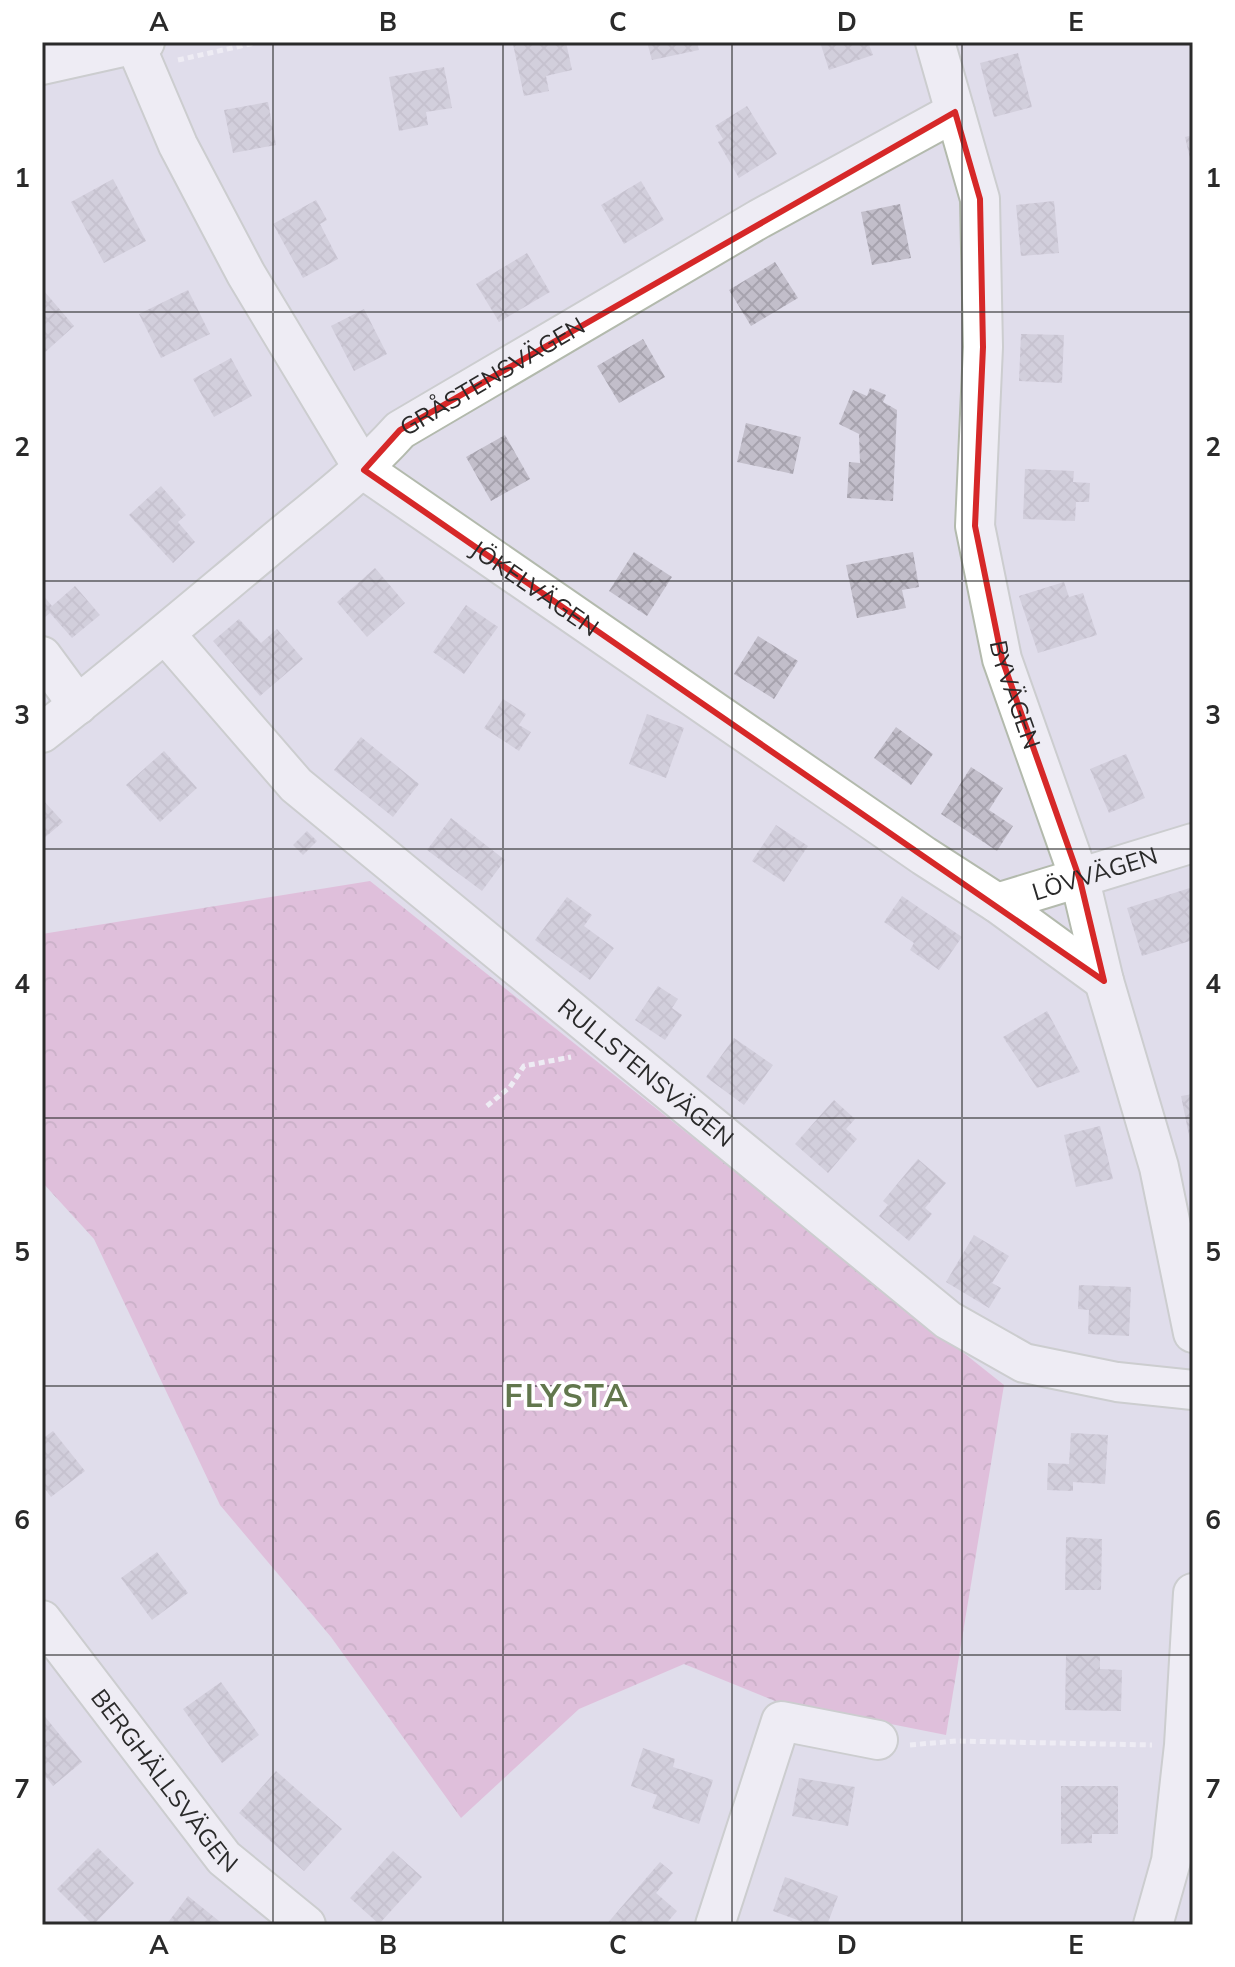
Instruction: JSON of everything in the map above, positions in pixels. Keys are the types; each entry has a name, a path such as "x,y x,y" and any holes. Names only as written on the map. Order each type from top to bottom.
{"street":[{"name":"BYVÄGEN","path":"935,42 980,199 983,347 975,526 1002,659 1080,880 1104,981 1159,1167 1193,1333"},
{"path":"42,65 140,43"},
{"name":"JÖKELVÄGEN","path":"140,43 178,145 246,274 364,470 924,856 997,903 1104,981"},
{"name":"GRÅSTENSVÄGEN","path":"42,733 167,636 260,554 364,470 400,430 759,219 955,112"},
{"name":"RULLSTENSVÄGEN","path":"167,636 296,785 948,1320 1024,1363 1117,1382 1193,1390"},
{"path":"42,656 78,705"},
{"name":"LÖVVÄGEN","path":"997,903 1193,843"},
{"path":"1153,1925 1171,1861 1184,1745 1193,1593"},
{"name":"BERGHÄLLSVÄGEN","path":"42,1620 224,1858 306,1925"},
{"path":"715,1925 781,1721 878,1740"}],"path":[{"path":"487,1106 510,1087 524,1066 561,1057 575,1057"},
{"path":"878,1740 903,1746 956,1741 1184,1745"}],"highlighted area":[{"path":"955,112 980,199 983,347 975,526 1002,659 1080,880 1104,981 364,470 400,430"}],"green space":[{"path":"370,881 1004,1385 946,1735 775,1701 684,1664 579,1709 461,1818 331,1637 220,1505 94,1239 42,1182 42,934"}],"building":[{"path":"566,42 572,70 546,76 549,91 524,96 513,44"},
{"path":"647,42 697,42 699,50 652,60"},
{"path":"820,42 868,42 873,55 829,70"},
{"path":"1018,53 1032,107 994,117 980,63"},
{"path":"444,67 452,108 426,112 428,125 399,131 389,77"},
{"path":"268,102 276,145 233,153 224,110"},
{"path":"747,106 777,154 739,178 718,142 723,139 715,126"},
{"path":"1193,135 1193,166 1192,167 1185,137"},
{"path":"113,179 146,241 104,263 71,202"},
{"path":"641,181 664,220 624,244 601,205"},
{"path":"316,200 327,220 320,224 338,259 303,278 273,224"},
{"path":"1054,201 1059,253 1021,256 1016,205"},
{"path":"900,204 911,258 872,265 861,212"},
{"path":"527,253 550,292 499,322 476,284"},
{"path":"775,262 798,298 751,326 729,290"},
{"path":"188,290 210,334 161,358 139,314"},
{"path":"44,291 74,326 42,355 42,293"},
{"path":"364,309 387,354 354,371 331,326"},
{"path":"1021,334 1064,335 1062,383 1019,381"},
{"path":"643,339 665,377 619,403 597,366"},
{"path":"231,358 252,396 214,417 193,379"},
{"path":"870,388 886,395 883,402 897,410 893,501 847,498 849,462 860,463 859,434 839,424 853,390 867,396"},
{"path":"746,423 801,437 793,474 737,462"},
{"path":"505,435 530,479 491,501 466,457"},
{"path":"1025,469 1074,471 1073,482 1090,483 1089,502 1076,502 1075,521 1023,519"},
{"path":"161,486 186,515 178,522 195,542 173,563 129,515"},
{"path":"634,552 672,577 647,616 609,591"},
{"path":"913,552 919,587 902,590 906,608 857,618 846,565"},
{"path":"375,568 405,603 367,637 337,602"},
{"path":"1064,582 1069,597 1083,593 1097,635 1038,653 1019,596"},
{"path":"75,586 100,615 72,638 50,613 44,618 42,594 52,606"},
{"path":"466,605 498,627 464,674 433,652"},
{"path":"239,619 261,643 277,629 303,659 260,696 213,641"},
{"path":"758,636 798,661 774,699 734,674"},
{"path":"503,699 526,714 519,725 531,732 519,751 484,728"},
{"path":"647,714 684,728 666,778 629,764"},
{"path":"896,727 933,754 911,785 874,758"},
{"path":"361,737 419,784 393,817 334,770"},
{"path":"164,751 197,788 160,822 126,785"},
{"path":"1126,754 1145,798 1109,813 1090,769"},
{"path":"971,767 1003,788 989,810 1013,826 997,851 941,814"},
{"path":"42,799 63,822 42,840"},
{"path":"451,818 505,860 482,891 427,850"},
{"path":"776,825 808,846 784,882 752,861"},
{"path":"307,831 317,841 303,855 293,845"},
{"path":"1193,887 1193,940 1142,956 1127,908"},
{"path":"902,896 962,937 939,970 910,950 914,943 884,922"},
{"path":"567,897 592,915 584,926 614,948 590,980 535,940"},
{"path":"658,986 678,999 672,1008 682,1015 665,1040 635,1020"},
{"path":"1047,1011 1080,1072 1037,1088 1003,1037"},
{"path":"734,1038 773,1065 744,1105 706,1077"},
{"path":"1193,1094 1193,1150 1192,1150 1181,1096"},
{"path":"834,1100 855,1119 846,1129 857,1139 828,1173 795,1144"},
{"path":"1100,1126 1113,1179 1076,1187 1064,1135"},
{"path":"918,1159 946,1183 925,1208 932,1214 909,1241 879,1216 888,1205 883,1201"},
{"path":"974,1235 1009,1256 992,1283 1001,1288 989,1308 946,1282"},
{"path":"1079,1285 1131,1287 1129,1336 1088,1334 1089,1310 1078,1309"},
{"path":"53,1431 85,1471 51,1497 42,1485 42,1439"},
{"path":"1071,1433 1108,1435 1105,1484 1073,1482 1073,1491 1047,1490 1048,1463 1069,1464"},
{"path":"1066,1537 1102,1539 1101,1590 1065,1590"},
{"path":"157,1552 188,1593 152,1620 121,1578"},
{"path":"1066,1655 1100,1656 1100,1669 1122,1670 1121,1711 1065,1710"},
{"path":"221,1682 259,1735 222,1763 183,1709"},
{"path":"42,1713 82,1762 53,1786 42,1772"},
{"path":"643,1748 675,1759 673,1767 713,1780 699,1824 652,1808 657,1795 631,1786"},
{"path":"276,1771 342,1829 304,1871 239,1813"},
{"path":"799,1778 855,1787 848,1826 792,1816"},
{"path":"1061,1786 1118,1786 1118,1834 1092,1834 1092,1843 1061,1844"},
{"path":"98,1848 134,1883 93,1925 57,1889"},
{"path":"393,1851 422,1877 379,1924 350,1898"},
{"path":"660,1862 673,1873 656,1893 677,1911 665,1925 606,1925"},
{"path":"785,1877 838,1896 827,1925 811,1925 773,1911"},
{"path":"188,1896 224,1925 166,1925"}],"district":[{"name":"FLYSTA","path":"567,1395"}]}
